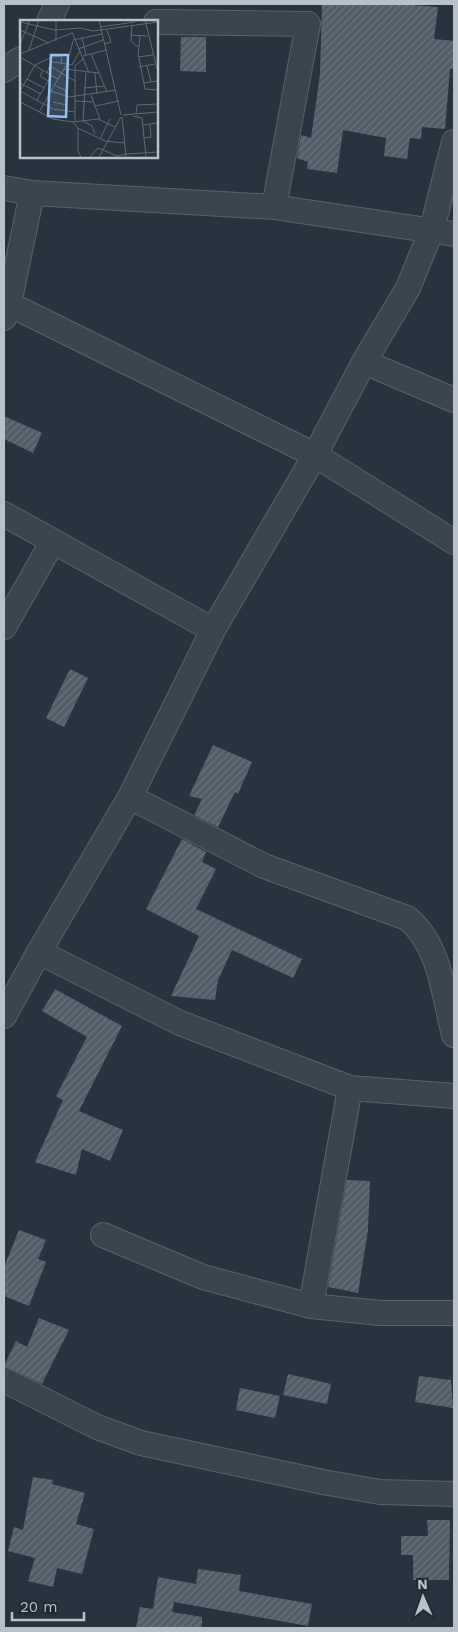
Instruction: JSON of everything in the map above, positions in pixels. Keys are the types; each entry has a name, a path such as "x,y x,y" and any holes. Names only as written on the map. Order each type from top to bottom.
{"street":[{"path":"49,20 57,4"},
{"path":"158,22 311,14 274,207"},
{"path":"4,70 20,60"},
{"path":"4,1016 39,952 130,797 213,630 315,455 364,362 443,231 454,142"},
{"path":"4,188 32,193 274,207 443,231"},
{"path":"32,193 7,312 315,455 454,542"},
{"path":"364,362 454,400"},
{"path":"4,514 213,630"},
{"path":"4,627 53,541"},
{"path":"130,797 264,866 407,918 415,925 432,952 454,1035"},
{"path":"39,952 180,1023 350,1088 454,1096"},
{"path":"311,1306 350,1088"},
{"path":"103,1235 203,1277 311,1306 380,1313 454,1313"},
{"path":"4,1380 97,1427 141,1443 323,1482 380,1492 454,1494"}],"building":[{"path":"322,4 399,4 438,7 434,39 454,41 454,69 450,69 445,129 422,127 421,139 410,138 407,159 384,156 386,138 343,130 337,173 307,169 308,162 297,158 301,135 311,138 320,74"},
{"path":"181,37 206,37 206,72 180,71"},
{"path":"4,416 42,433 33,453 4,439"},
{"path":"70,669 88,678 64,727 46,718"},
{"path":"213,745 252,762 238,794 235,792 218,827 194,815 202,799 189,796"},
{"path":"182,839 206,852 202,862 216,869 196,909 302,959 293,978 232,950 218,980 215,1000 171,996 199,936 146,909"},
{"path":"55,989 122,1026 79,1111 123,1130 110,1161 82,1149 76,1175 35,1162 63,1100 56,1096 87,1037 42,1011"},
{"path":"347,1180 370,1181 368,1230 358,1293 328,1287"},
{"path":"19,1230 46,1240 38,1259 46,1262 29,1306 4,1296 4,1267"},
{"path":"39,1318 69,1330 42,1384 4,1366 16,1341 27,1347"},
{"path":"288,1374 331,1384 327,1404 283,1395"},
{"path":"419,1376 451,1380 453,1408 415,1402"},
{"path":"240,1388 280,1396 275,1418 236,1410"},
{"path":"33,1477 53,1480 52,1484 85,1493 76,1524 94,1529 82,1574 57,1568 53,1587 28,1581 35,1558 8,1551 14,1527 23,1530"},
{"path":"427,1520 450,1520 449,1580 413,1580 413,1555 401,1555 401,1536 428,1536"},
{"path":"198,1569 241,1575 239,1591 312,1604 308,1626 174,1602 172,1612 202,1617 202,1628 136,1628 140,1607 153,1609 158,1577 196,1584"}]}
